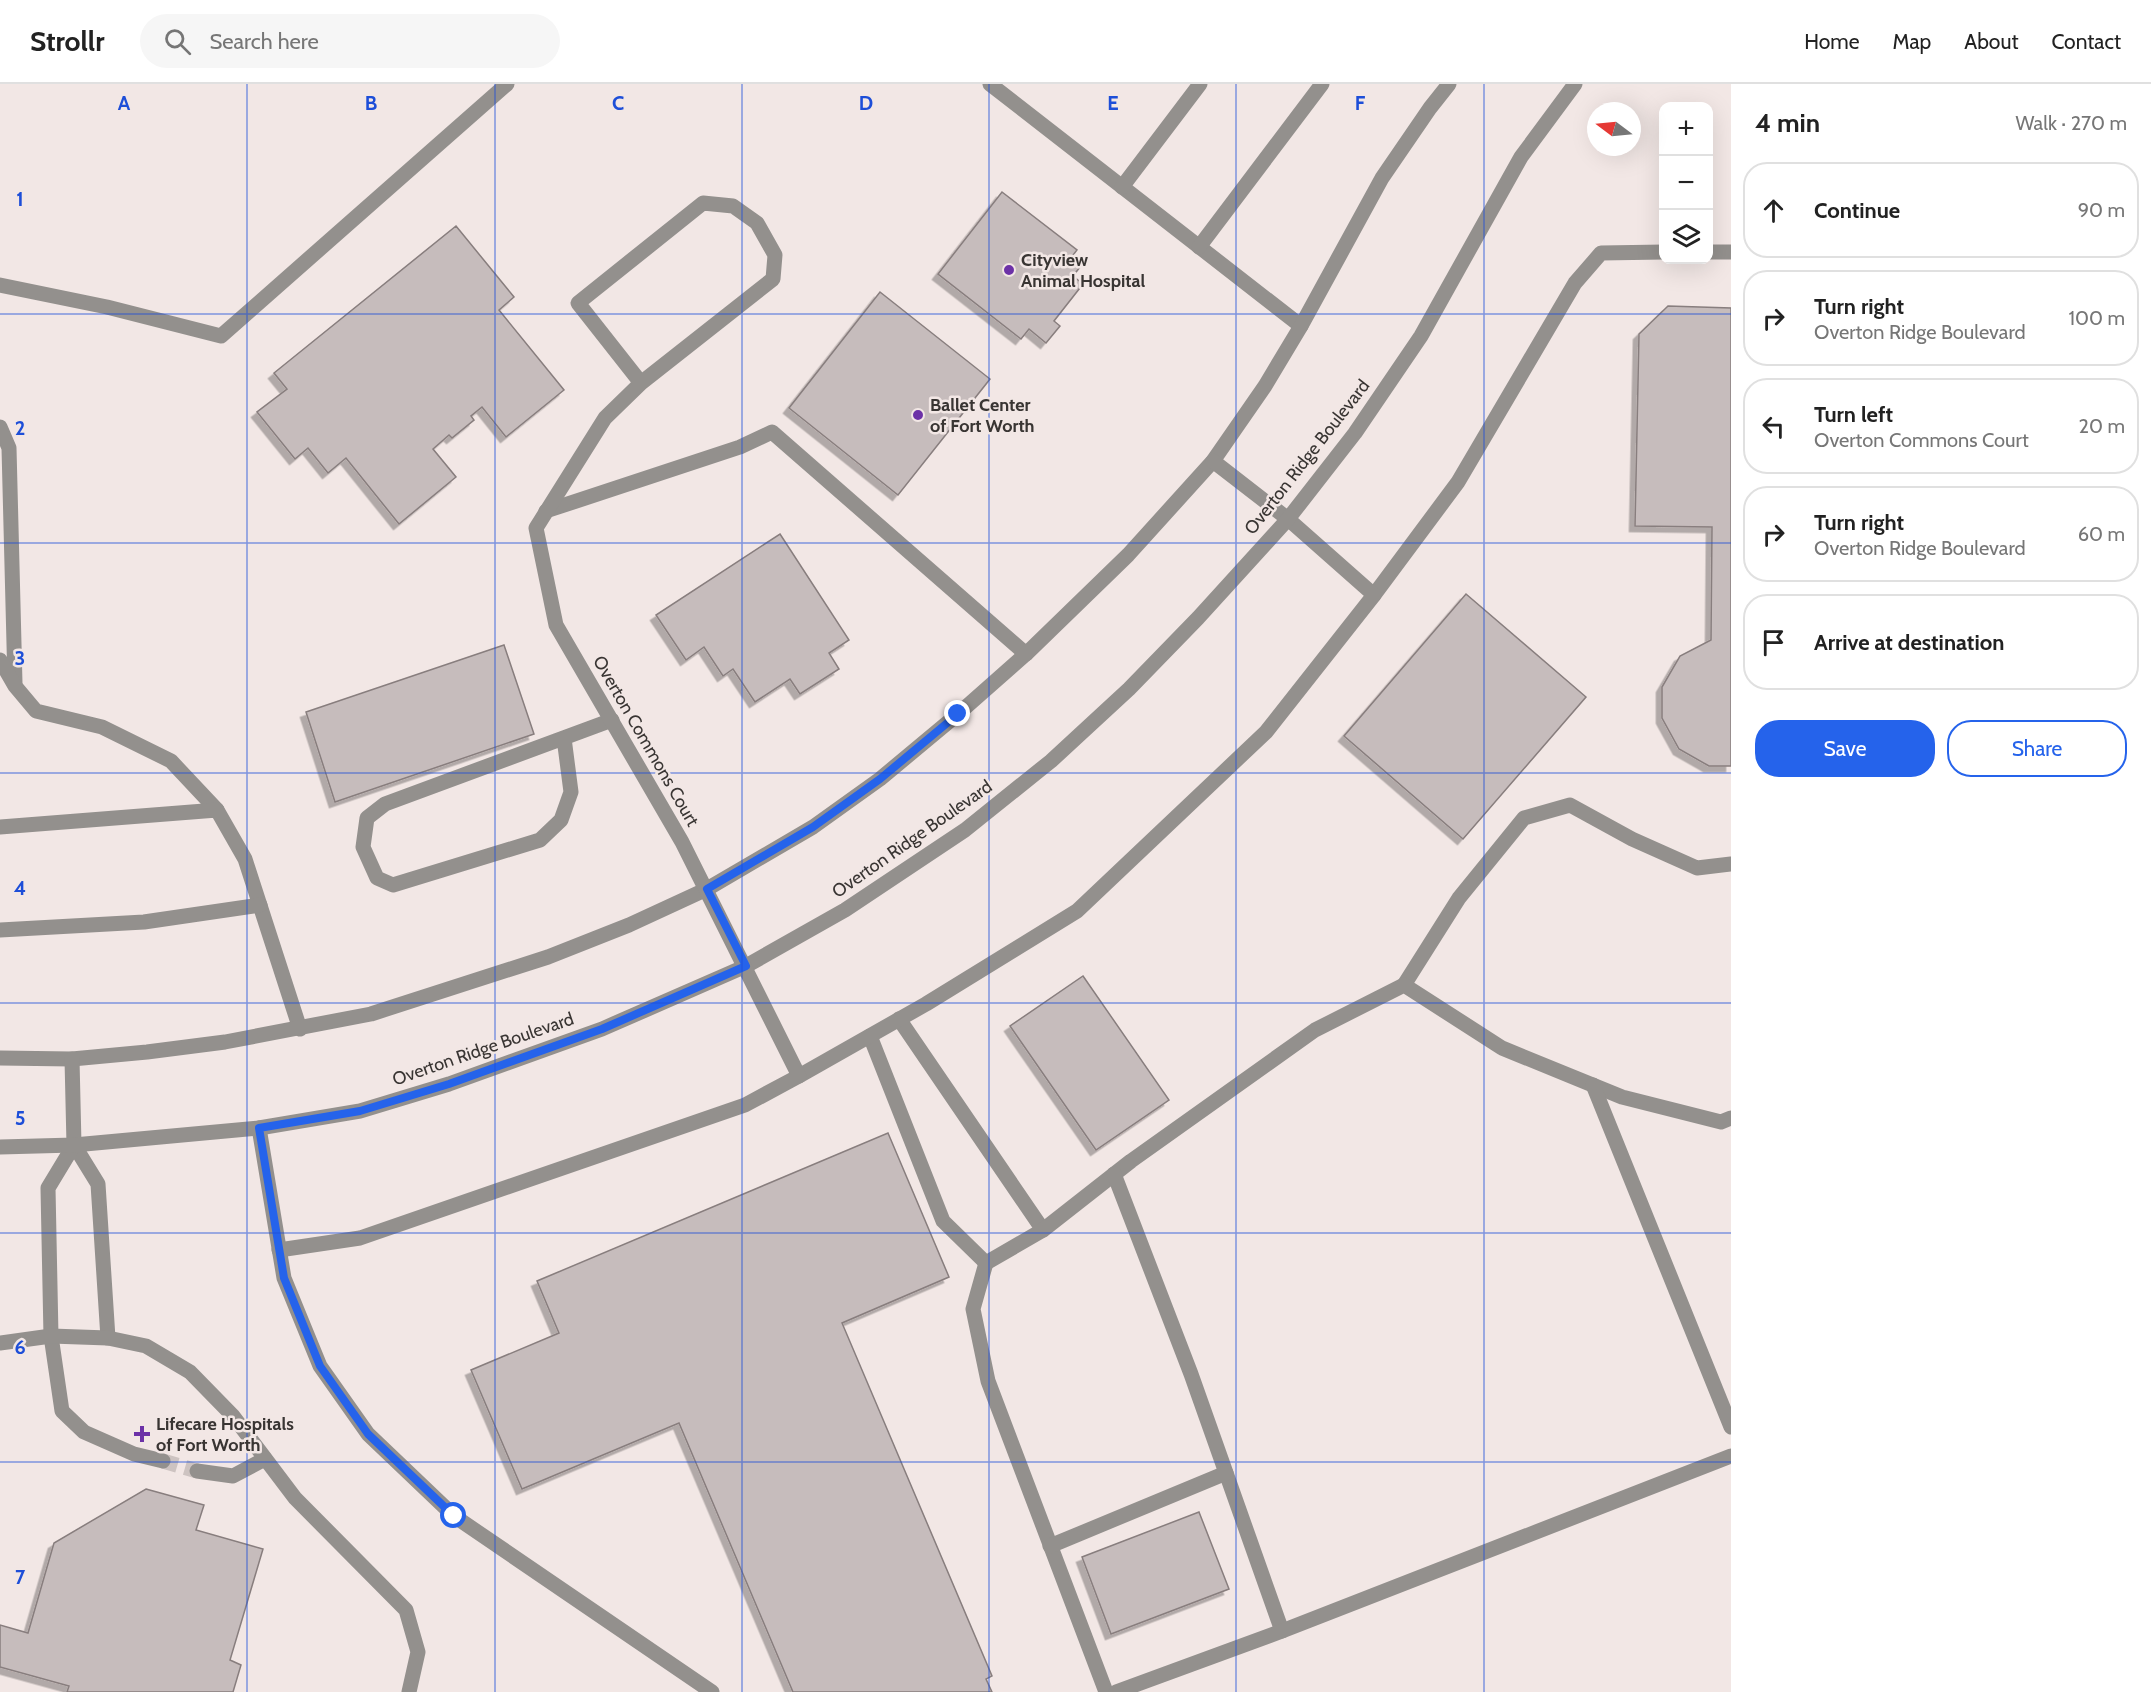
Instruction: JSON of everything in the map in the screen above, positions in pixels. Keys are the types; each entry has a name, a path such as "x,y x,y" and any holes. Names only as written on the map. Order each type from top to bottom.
{"street":[{"path":"0,285 107,307 221,336 507,84"},
{"path":"990,84 1301,326"},
{"path":"1122,187 1200,84"},
{"path":"1199,247 1322,84"},
{"path":"0,1058 72,1059 225,1042 371,1014 538,960 629,925 707,889 813,827 880,779 1026,654 1128,555 1213,460 1265,386 1301,326 1382,178 1449,84"},
{"name":"Overton Ridge Boulevard","path":"0,1147 74,1145 259,1128 360,1111 449,1084 602,1029 746,966 844,910 965,830 1051,761 1129,689 1198,618 1288,519 1355,433 1420,336 1521,157 1575,84"},
{"path":"546,511 605,418 641,383 773,279 776,255 757,223 733,206 703,203 578,303 641,383"},
{"path":"279,1250 360,1238 745,1105 870,1036 1077,911 1266,732 1374,595 1458,482 1575,283 1601,253 1659,252"},
{"path":"1713,252 1731,252"},
{"path":"0,427 9,448 15,686"},
{"path":"546,511 740,447 772,432 1026,654"},
{"path":"1213,460 1288,519 1374,595"},
{"name":"Overton Commons Court","path":"546,511 536,528 556,625 658,798 707,889 800,1076"},
{"path":"0,660 15,686 36,711 102,727 171,761 217,810 245,859 300,1029"},
{"path":"564,738 571,792 561,820 540,840 393,885 377,878 363,847 364,837 367,818 385,804 612,720"},
{"path":"1106,1692 988,1381 973,1309 986,1263 1043,1230 1114,1174 1316,1030 1404,985 1459,898 1524,818 1570,805 1632,839 1697,868 1731,864"},
{"path":"0,827 217,810"},
{"path":"0,930 144,922 260,905"},
{"path":"1404,985 1502,1048 1622,1097 1721,1122 1731,1118"},
{"path":"899,1019 1043,1230"},
{"path":"870,1036 943,1221 986,1263"},
{"path":"72,1059 74,1145 98,1184 108,1338"},
{"path":"1593,1085 1731,1427"},
{"path":"259,1128 284,1278 320,1366 368,1434 454,1516 712,1692"},
{"path":"74,1145 48,1188 51,1336 62,1411 84,1432 134,1454 163,1461"},
{"path":"1114,1174 1226,1473 1282,1631"},
{"path":"0,1343 51,1336 108,1338 146,1346 190,1372 234,1416 295,1498 406,1610 418,1652 409,1692"},
{"path":"1116,1692 1282,1631 1731,1456"},
{"path":"197,1471 233,1476 266,1460"},
{"path":"1050,1546 1226,1473"}],"building":[{"name":"Cityview Animal Hospital","path":"1002,192 1077,250 1070,259 1080,267 1073,276 1083,284 1054,321 1060,326 1046,343 1029,329 1021,339 938,274"},
{"path":"456,226 514,297 499,310 564,390 506,437 482,407 471,416 474,420 452,438 449,435 433,449 456,477 399,524 346,458 328,473 308,448 295,459 257,412 287,389 274,373"},
{"path":"880,292 990,379 898,495 789,408"},
{"path":"1668,306 1731,308 1731,766 1709,766 1679,749 1662,718 1662,687 1680,656 1711,640 1712,527 1635,526 1639,334"},
{"path":"780,534 849,640 829,653 839,669 800,694 790,679 755,702 733,669 723,676 704,647 686,660 656,615"},
{"path":"1466,594 1586,697 1463,839 1344,736"},
{"path":"504,645 534,734 335,802 306,712"},
{"path":"1083,976 1169,1100 1096,1150 1010,1026"},
{"path":"888,1133 949,1277 842,1323 992,1676 986,1679 992,1692 793,1692 679,1423 522,1489 471,1370 559,1333 537,1281"},
{"path":"146,1489 204,1505 196,1530 263,1549 230,1660 241,1665 233,1692 67,1692 69,1686 0,1667 0,1625 28,1633 54,1543"},
{"path":"1199,1512 1229,1589 1111,1634 1082,1557"}],"tunnel":[{"path":"163,1461 197,1471"}],"place":[{"name":"Cityview Animal Hospital","path":"1009,270"},
{"name":"Ballet Center of Fort Worth","path":"918,415"},
{"name":"Lifecare Hospitals of Fort Worth","path":"142,1434"}],"route":[{"path":"454,1516 368,1434 320,1366 284,1278 259,1128 360,1111 449,1084 602,1029 746,966 707,889 813,827 880,779 958,714"}]}
